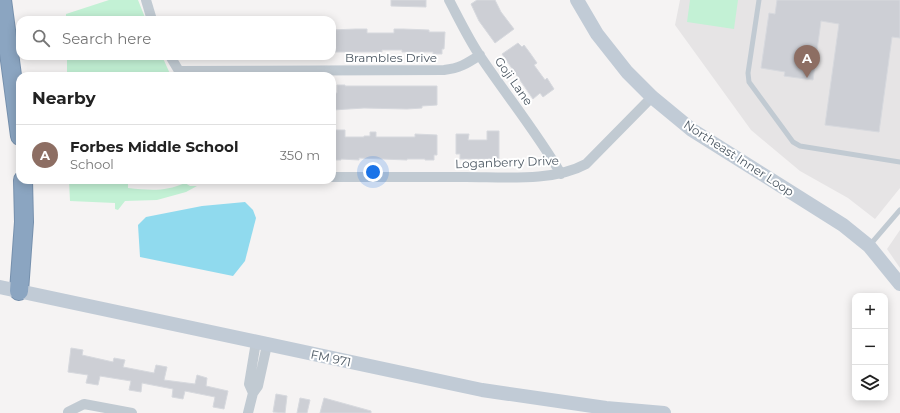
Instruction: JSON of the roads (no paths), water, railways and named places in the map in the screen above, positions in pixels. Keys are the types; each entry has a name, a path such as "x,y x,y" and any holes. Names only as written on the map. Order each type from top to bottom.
{"highway":[{"path":"2,0 16,106"},
{"path":"19,291 24,222 23,184"}],"main road":[{"name":"Northeast Inner Loop","path":"576,0 597,34 627,72 652,97 692,130 843,225 869,246 900,284"},
{"name":"FM 971","path":"0,287 482,390 606,408 664,413"}],"street":[{"path":"146,0 151,16"},
{"name":"Goji Lane","path":"449,0 480,55 550,154 561,174"},
{"name":"Brambles Drive","path":"267,72 444,70 455,69 480,55"},
{"path":"172,60 178,72"},
{"name":"Loganberry Drive","path":"336,177 547,176 561,174 576,170 586,164 652,97"},
{"path":"248,413 252,393 258,386 262,344"},
{"path":"68,412 84,404 132,413"}],"lane":[{"path":"759,0 748,73 749,82 793,142 800,146 900,162"},
{"path":"869,246 900,210"}],"water":[{"path":"245,202 253,210 256,218 245,261 233,276 140,257 138,225 146,217 202,206"}],"place":[{"name":"Forbes Middle School","path":"807,78"}]}
